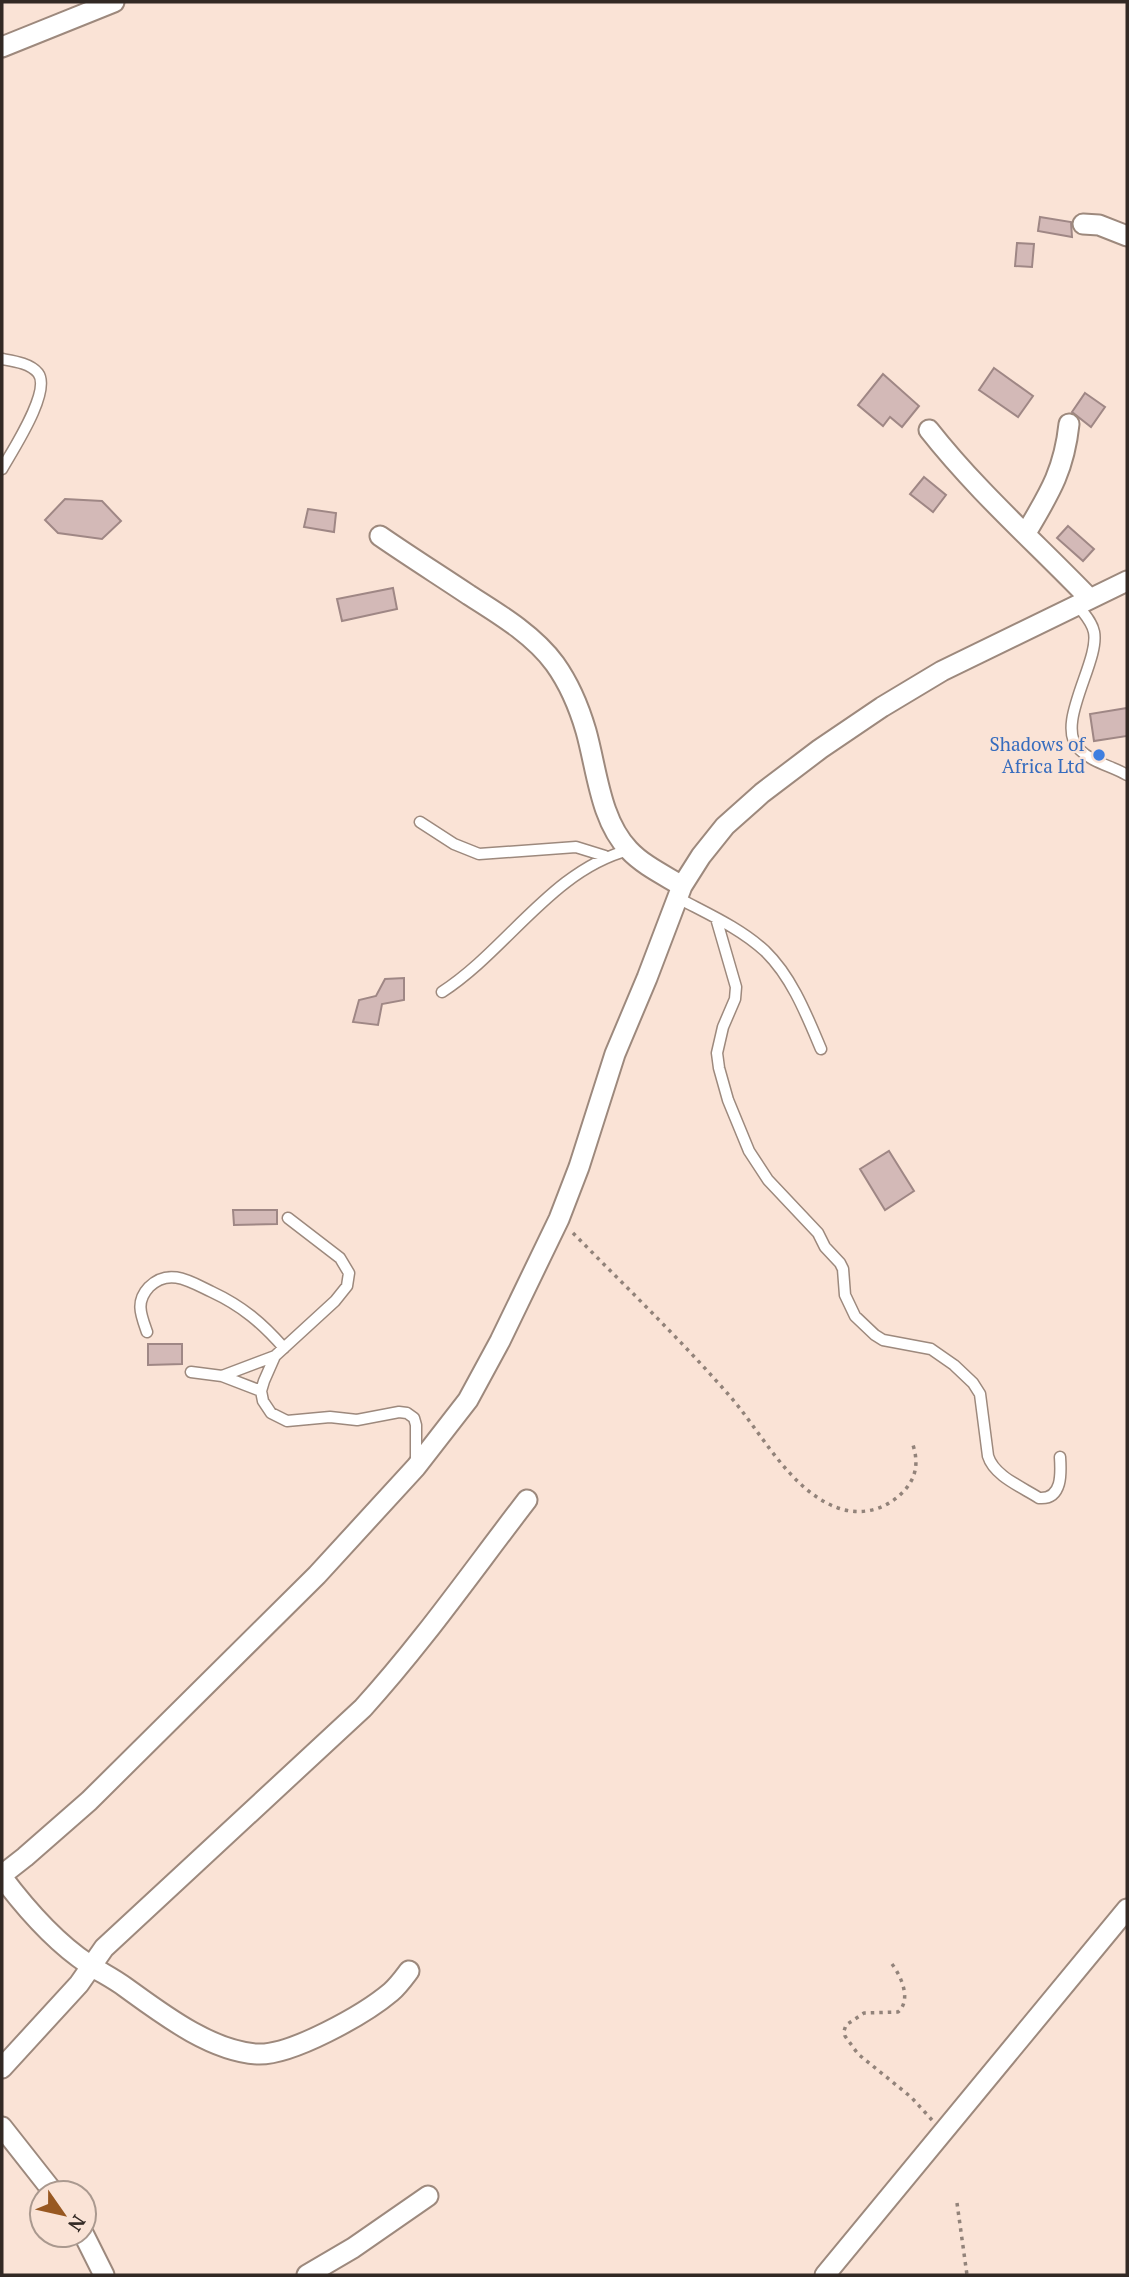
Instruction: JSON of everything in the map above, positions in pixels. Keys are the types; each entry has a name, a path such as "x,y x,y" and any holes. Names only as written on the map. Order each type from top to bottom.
{"street":[{"path":"2,47 114,2"},
{"path":"1083,224 1099,225 1127,236"},
{"path":"1026,533 1060,472 1069,424"},
{"path":"929,430 957,466 1026,533 1083,601"},
{"path":"380,536 489,608 550,657 564,677 580,710 603,801 614,830 629,850 680,892"},
{"path":"409,1972 390,1993 352,2018 281,2052 258,2054 234,2050 172,2020 105,1973 90,1966 43,1926 2,1876 89,1801 347,1545 416,1467 468,1400 559,1219 579,1167 615,1054 680,892 701,856 725,825 820,749 882,707 942,671 1127,581"},
{"path":"2,2068 79,1984 104,1948 363,1708 437,1621 527,1500"},
{"path":"825,2275 1127,1909"},
{"path":"2,2127 43,2179"},
{"path":"306,2275 353,2248 428,2196"},
{"path":"91,2249 104,2275"}],"lane":[{"path":"2,359 31,367 38,373 41,385 36,405 2,469"},
{"path":"1083,601 1091,623 1094,649 1073,717 1073,740 1078,749 1092,760 1127,775"},
{"path":"420,822 454,844 479,853 576,847 605,856"},
{"path":"442,992 481,964 554,894 605,856 629,850"},
{"path":"680,892 751,940 767,954 803,1008 821,1049"},
{"path":"716,918 730,960 737,993 723,1027 718,1053 719,1068 749,1151 768,1180 818,1233 825,1247 840,1263 847,1303 855,1316 883,1340 930,1349 954,1365 973,1383 980,1394 988,1455 997,1471 1039,1498 1045,1499 1062,1480 1060,1457"},
{"path":"222,1376 275,1356 321,1316 347,1286 349,1273 340,1258 288,1219"},
{"path":"147,1332 140,1310 140,1300 147,1289 157,1281 178,1277 230,1299 284,1348"},
{"path":"275,1356 261,1391 263,1401 271,1413 287,1421 318,1417 364,1419 399,1412 410,1414 416,1424 416,1467"},
{"path":"191,1372 222,1376 261,1391"}],"path":[{"path":"559,1219 728,1394 795,1478 823,1500 851,1511 886,1506 907,1488 915,1475 916,1455 913,1445"},
{"path":"892,1964 902,1982 902,2009 898,2012 864,2013 846,2025 845,2036 858,2054 925,2111 941,2135"},
{"path":"957,2203 967,2275"}],"building":[{"path":"1040,217 1071,222 1072,237 1038,231"},
{"path":"1017,243 1034,244 1032,267 1015,266"},
{"path":"994,368 1033,396 1018,417 979,390"},
{"path":"883,374 919,406 902,427 890,417 883,426 858,405"},
{"path":"1085,393 1105,407 1091,427 1072,412"},
{"path":"924,477 946,495 933,512 910,494"},
{"path":"65,499 102,501 121,521 102,539 58,533 45,520"},
{"path":"308,509 336,513 334,532 304,527"},
{"path":"1068,526 1094,549 1083,561 1057,538"},
{"path":"393,588 397,609 342,621 337,599"},
{"path":"1127,708 1127,736 1094,741 1090,714"},
{"path":"404,978 404,1000 382,1004 378,1025 353,1022 359,1000 376,996 385,979"},
{"path":"889,1151 914,1191 885,1210 860,1169"},
{"path":"233,1210 277,1210 277,1224 234,1225"},
{"path":"148,1344 182,1344 182,1364 148,1365"}],"place":[{"name":"Shadows of Africa Ltd","path":"1099,755"}]}
